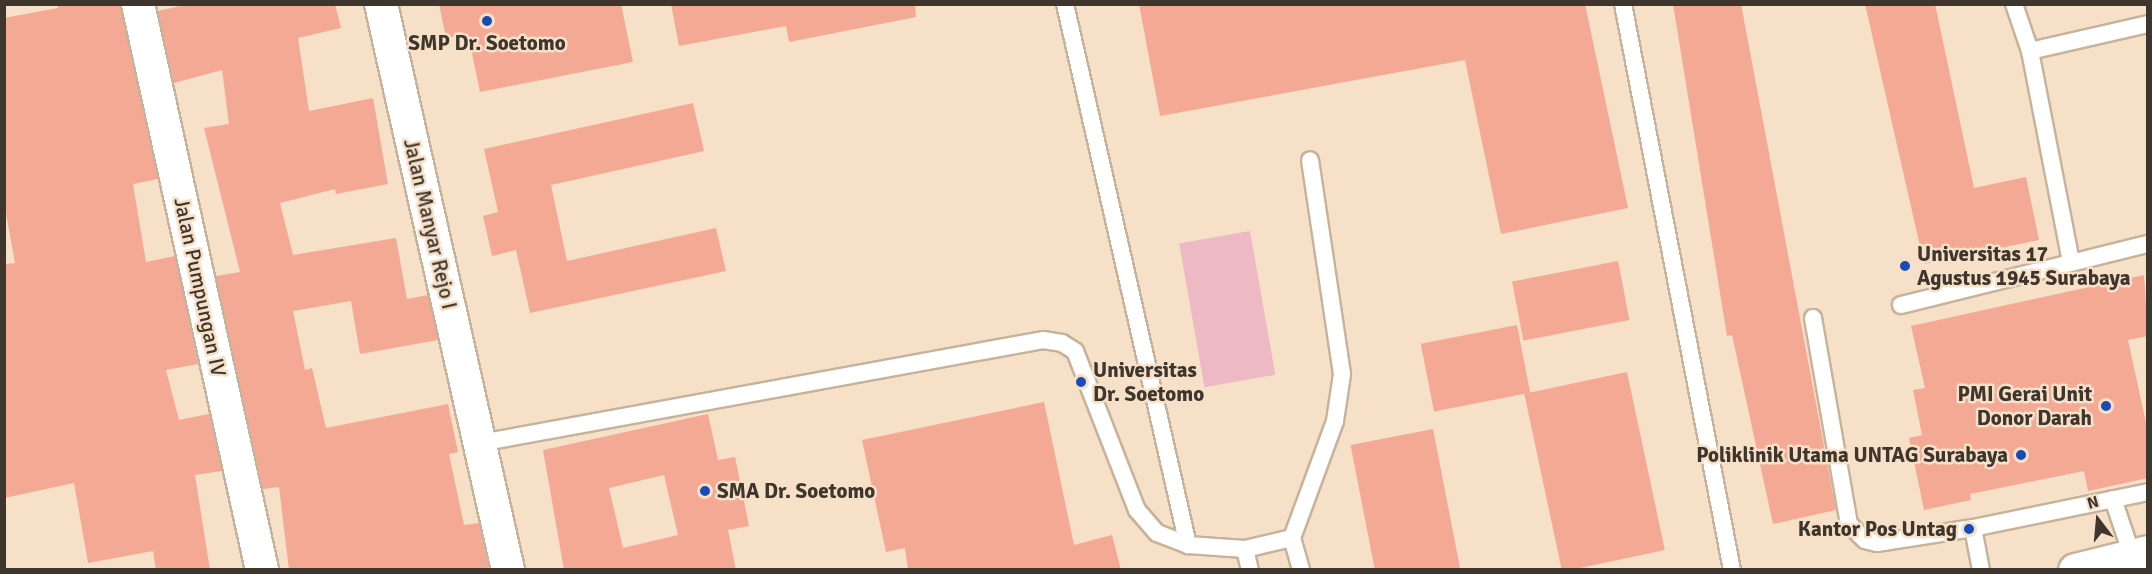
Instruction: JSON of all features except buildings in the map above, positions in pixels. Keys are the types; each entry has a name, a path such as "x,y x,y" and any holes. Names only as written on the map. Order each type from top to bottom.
{"main road":[{"path":"2074,570 2140,554"}],"street":[{"name":"Jalan Pumpungan IV","path":"138,4 262,570"},
{"name":"Jalan Manyar Rejo I","path":"381,4 508,570"}],"lane":[{"path":"1065,4 1188,545"},
{"path":"1623,4 1732,570"},
{"path":"2014,4 2030,51 2071,262"},
{"path":"2030,51 2148,24"},
{"path":"1301,570 1292,538 1335,421 1342,374 1310,160"},
{"path":"1901,305 2148,244"},
{"path":"1812,318 1849,524 1856,534 1877,543 1974,528 2148,492"},
{"path":"480,442 1043,340 1062,342 1075,351 1084,368 1137,510 1157,533 1188,545 1245,549 1292,538"},
{"path":"2113,499 2140,554"},
{"path":"1974,528 1981,570"},
{"path":"1245,549 1250,570"}],"shaded area":[{"path":"1250,231 1275,375 1204,387 1179,244"}],"place":[{"name":"SMP Dr. Soetomo","path":"487,21"},
{"name":"Universitas 17 Agustus 1945 Surabaya","path":"1905,266"},
{"name":"Universitas Dr. Soetomo","path":"1081,382"},
{"name":"PMI Gerai Unit Donor Darah","path":"2106,406"},
{"name":"Poliklinik Utama UNTAG Surabaya","path":"2021,455"},
{"name":"SMA Dr. Soetomo","path":"705,491"},
{"name":"Kantor Pos Untag","path":"1969,529"}]}
